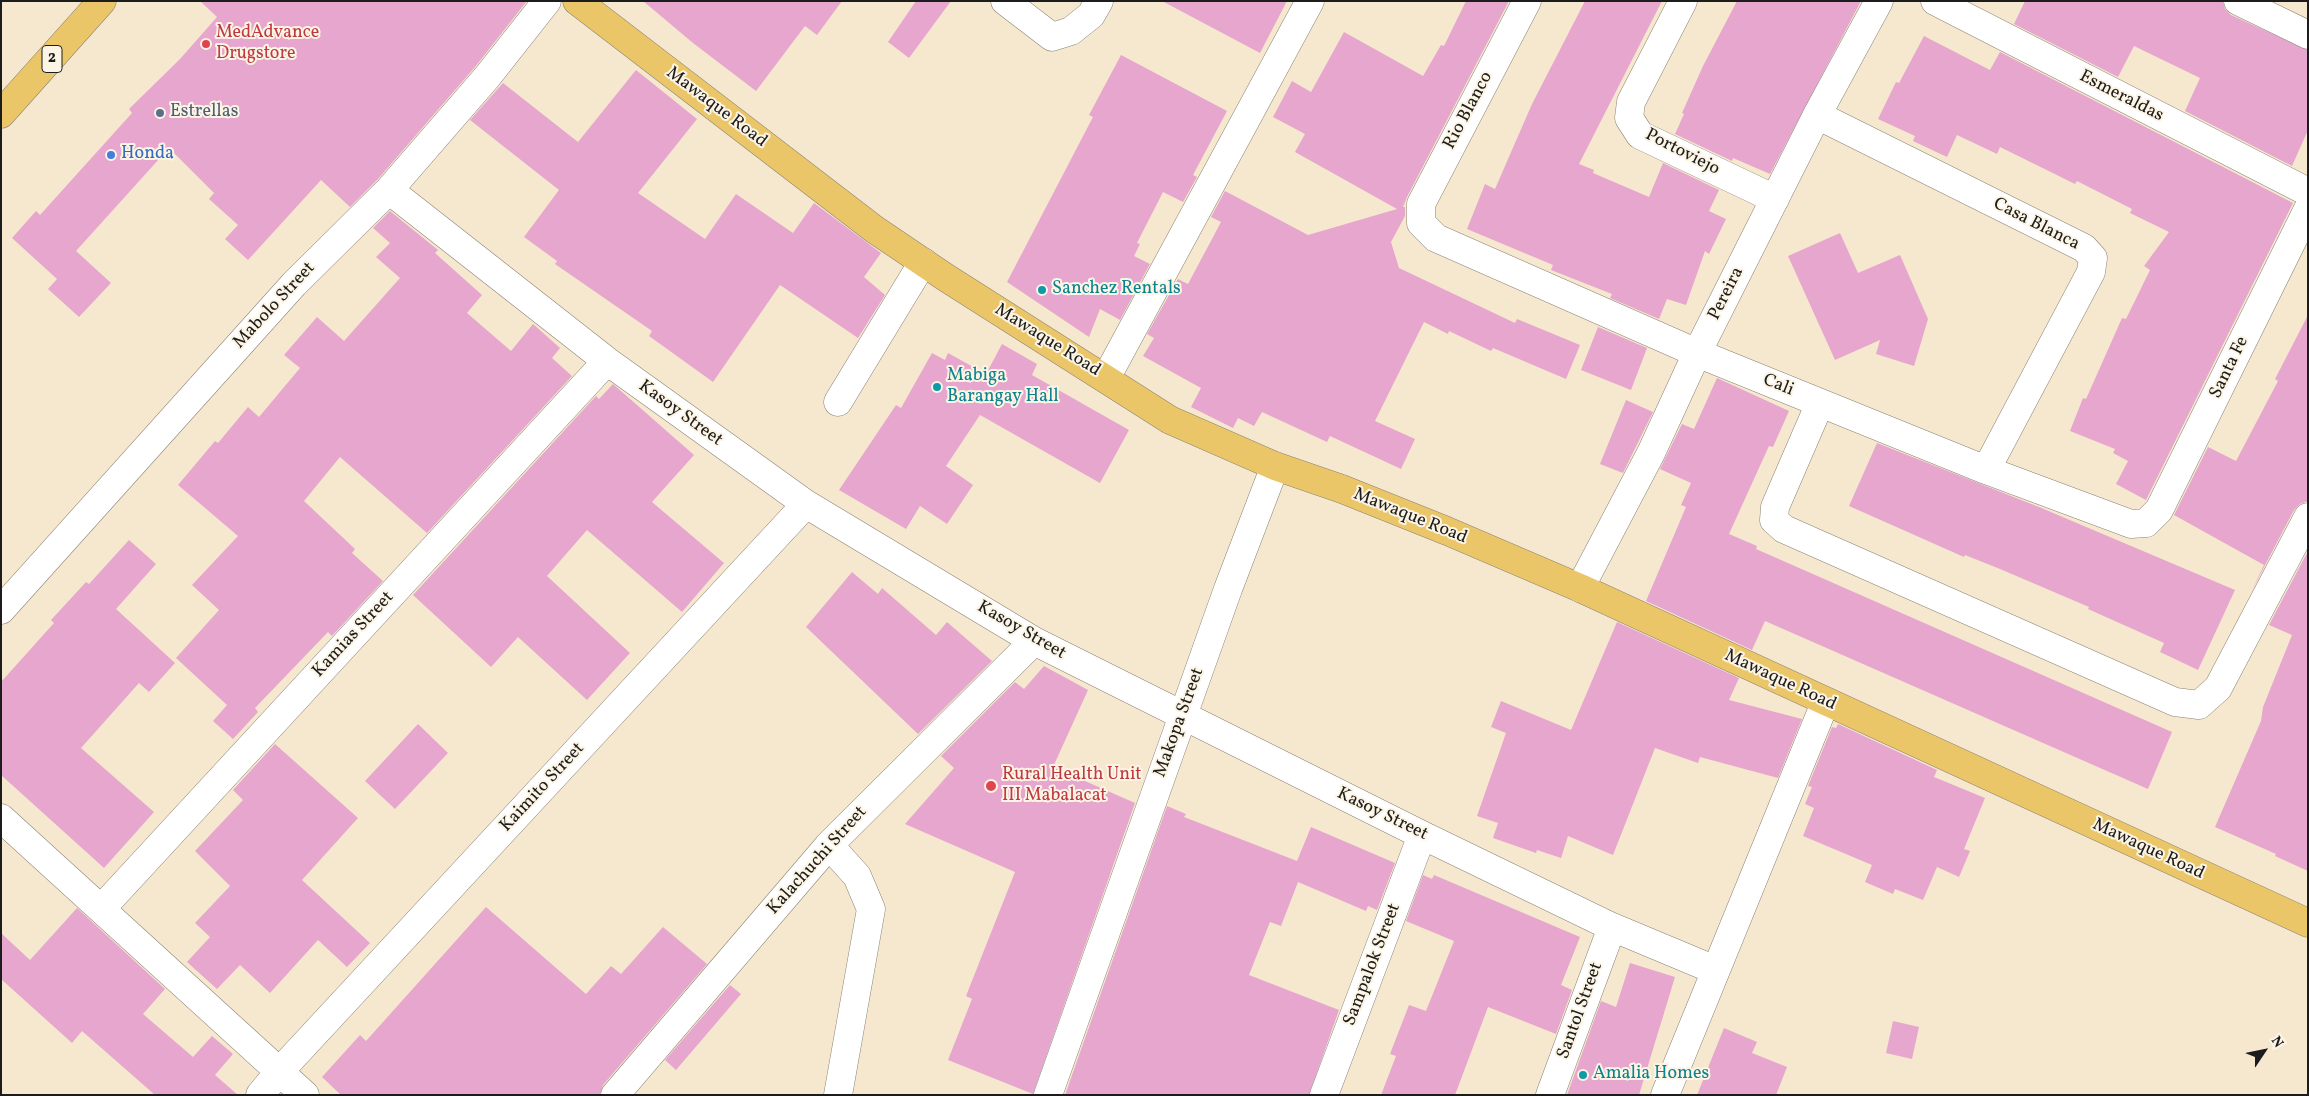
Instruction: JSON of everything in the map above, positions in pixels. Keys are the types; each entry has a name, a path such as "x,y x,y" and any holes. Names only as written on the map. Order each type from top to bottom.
{"main road":[{"name":"2","path":"1,114 102,1"},
{"name":"Mawaque Road","path":"577,1 874,229 1170,420 1275,466 1342,489 1447,531 1580,588 1826,703 2306,918"}],"street":[{"name":"Mabolo Street","path":"1,610 294,284 389,190 487,77 547,1"},
{"path":"1005,1 1052,37 1072,31 1091,15 1099,1"},
{"path":"1106,378 1310,1"},
{"name":"Rio Blanco","path":"1421,223 1421,204 1527,1"},
{"name":"Portoviejo","path":"1683,1 1631,102 1630,118 1640,135 1775,198"},
{"name":"Pereira","path":"1580,588 1651,453 1697,353 1817,115 1879,1"},
{"name":"Esmeraldas","path":"1935,1 2308,192"},
{"path":"2238,1 2308,35"},
{"name":"Casa Blanca","path":"1817,115 2084,248 2093,258 2091,272 1986,470"},
{"name":"Kasoy Street","path":"389,190 607,361 806,504 1034,641 1422,835 1612,927 1715,970"},
{"name":"Santa Fe","path":"2146,523 2159,510 2308,209"},
{"name":"Cali","path":"1421,223 1436,238 1697,353 1986,470 2131,524 2146,523"},
{"path":"838,402 923,262"},
{"name":"Kamias Street","path":"100,909 607,361"},
{"path":"1820,403 1775,507 1774,520 1784,529 2175,702 2199,705 2218,688 2308,517"},
{"name":"Makopa Street","path":"1048,1095 1228,589 1275,466"},
{"name":"Kaimito Street","path":"260,1095 279,1072 806,504"},
{"name":"Kalachuchi Street","path":"615,1095 829,845 1034,641"},
{"path":"1665,1095 1826,703"},
{"path":"1,818 305,1095"},
{"name":"Sampalok Street","path":"1324,1095 1422,835"},
{"path":"829,845 856,876 871,909 838,1095"},
{"name":"Santol Street","path":"1550,1095 1612,927"}],"building":[{"path":"200,1 527,1 475,67 378,179 350,207 321,180 248,260 225,239 238,225 209,199 214,193 169,148 76,251 111,283 79,317 48,289 57,279 12,238 36,211 40,215 132,113 129,109 180,59 217,17"},
{"path":"643,1 842,1 817,35 805,26 756,91 693,43"},
{"path":"916,1 951,1 909,58 888,42"},
{"path":"1162,1 1287,1 1260,53"},
{"path":"1466,1 1509,1 1407,197 1403,207 1405,207 1405,216 1391,242 1399,268 1515,323 1517,319 1580,345 1566,379 1493,348 1491,351 1449,331 1448,334 1424,322 1375,421 1415,439 1401,469 1330,436 1327,442 1262,412 1254,426 1238,418 1233,428 1191,407 1201,388 1143,356 1154,338 1147,334 1178,279 1188,284 1221,222 1211,217 1225,191 1308,235 1397,209 1295,152 1305,134 1273,117 1292,81 1311,92 1344,32 1423,76 1441,45 1444,46"},
{"path":"1585,1 1662,1 1579,164 1594,170 1593,173 1649,197 1663,163 1719,190 1709,211 1726,219 1709,254 1705,251 1686,305 1667,299 1659,319 1610,298 1612,294 1551,270 1553,265 1467,229 1485,184 1495,189 1532,104"},
{"path":"1737,1 1861,1 1770,174 1733,158 1732,161 1675,134 1684,114 1682,113 1703,66"},
{"path":"2025,1 2223,1 2225,9 2231,15 2308,50 2308,130 2292,166 2185,111 2200,78 2134,46 2118,77 2014,24"},
{"path":"1924,36 1990,70 2000,52 2293,203 2146,500 2116,484 2128,461 2113,453 2115,449 2070,431 2083,398 2086,399 2122,318 2126,319 2150,270 2144,266 2169,232 2130,213 2132,209 2077,181 2075,184 2000,147 1997,154 1957,135 1947,157 1913,141 1915,136 1878,119 1896,82 1899,83"},
{"path":"1121,55 1227,111 1193,175 1197,177 1183,202 1163,192 1137,243 1140,244 1134,256 1150,264 1120,320 1100,309 1089,337 1007,282 1093,117 1089,115"},
{"path":"636,70 697,119 638,193 705,239 736,194 793,233 814,203 881,253 864,277 885,295 858,338 780,285 713,382 649,336 652,331 555,264 557,261 524,237 559,190 470,120 503,83 578,142"},
{"path":"390,211 438,250 435,253 482,295 467,313 511,351 533,324 560,348 552,358 572,376 427,533 340,457 304,501 355,549 352,553 383,581 332,636 328,632 255,708 258,712 233,739 213,721 227,705 176,658 219,610 192,585 238,536 178,485 215,441 218,443 248,407 259,417 300,368 284,355 317,317 344,341 400,278 376,257 390,243 373,228"},
{"path":"1840,233 1858,273 1900,255 1928,319 1914,366 1876,354 1880,340 1835,360 1788,256"},
{"path":"2308,315 2308,501 2300,504 2294,510 2252,590 2264,565 2174,515 2208,447 2236,461 2278,381 2275,379"},
{"path":"1598,327 1647,348 1631,390 1581,370"},
{"path":"1002,344 1037,364 1032,375 1129,430 1100,483 980,415 946,466 973,485 947,524 920,506 906,529 839,490 896,405 901,408 932,353 945,360 948,353 986,374"},
{"path":"1717,378 1789,411 1773,447 1769,446 1729,534 1757,546 1756,549 2172,732 2148,789 1765,621 1752,650 1646,601 1686,507 1681,505 1691,483 1660,469 1682,424 1694,429"},
{"path":"613,384 694,455 652,502 724,563 682,612 587,530 547,576 630,653 587,700 518,637 491,667 413,595 596,396 599,399"},
{"path":"1626,400 1653,412 1623,473 1600,464"},
{"path":"1877,443 2039,507 2235,590 2198,670 2160,652 2164,643 2088,609 2089,607 1965,555 1964,557 1849,506"},
{"path":"129,540 156,564 116,609 175,663 149,692 139,683 81,748 154,812 104,868 1,775 1,682 54,623 51,620 86,582 89,584"},
{"path":"2308,551 2308,871 2275,856 2276,854 2215,827 2261,721 2263,707 2292,635 2269,625"},
{"path":"852,572 878,594 882,588 936,635 947,622 992,661 918,734 806,627"},
{"path":"1617,622 1739,678 1729,700 1802,719 1778,778 1700,757 1698,763 1655,748 1613,855 1568,836 1561,858 1537,850 1536,853 1493,838 1498,823 1477,816 1506,733 1491,727 1501,701 1571,730"},
{"path":"1044,666 1088,690 1053,767 1135,803 1033,1094 948,1060 972,999 966,996 1015,872 905,824 954,768 941,756 1015,682 1024,689"},
{"path":"418,724 448,753 395,809 365,781"},
{"path":"1838,724 1937,770 1934,777 1985,798 1964,849 1970,851 1959,877 1937,867 1923,900 1895,889 1893,894 1865,882 1872,865 1803,836 1814,808 1805,804 1812,787 1808,786 1832,727 1836,728"},
{"path":"275,744 358,818 302,880 370,943 347,967 318,940 270,993 240,965 217,989 187,962 210,937 195,923 230,886 195,851 243,800 233,790"},
{"path":"1167,806 1186,814 1184,817 1297,861 1311,827 1395,863 1377,910 1368,906 1366,911 1298,882 1281,926 1270,922 1249,975 1339,1010 1309,1095 1065,1095"},
{"path":"1423,875 1432,879 1434,875 1580,937 1561,985 1572,990 1556,1034 1488,1007 1455,1095 1381,1095 1396,1056 1390,1054 1409,1005 1426,1011 1454,941 1406,921"},
{"path":"486,907 586,994 611,966 621,974 663,927 707,964 603,1085 600,1095 341,1095 322,1077 360,1035 366,1041"},
{"path":"77,908 165,989 143,1014 193,1057 212,1036 233,1054 215,1075 238,1095 155,1095 82,1031 72,1043 1,979 1,933 30,960"},
{"path":"1630,963 1675,977 1639,1095 1567,1095 1601,1001 1616,1007"},
{"path":"730,985 741,994 676,1070 665,1060"},
{"path":"1893,1021 1919,1027 1912,1059 1886,1053"},
{"path":"1724,1028 1757,1042 1752,1053 1787,1067 1776,1095 1697,1095"}],"place":[{"name":"MedAdvance Drugstore","path":"206,44"},
{"name":"Estrellas","path":"160,113"},
{"name":"Honda","path":"111,155"},
{"name":"Sanchez Rentals","path":"1042,290"},
{"name":"Mabiga Barangay Hall","path":"937,387"},
{"name":"Rural Health Unit III Mabalacat","path":"991,786"},
{"name":"Amalia Homes","path":"1583,1075"}]}
